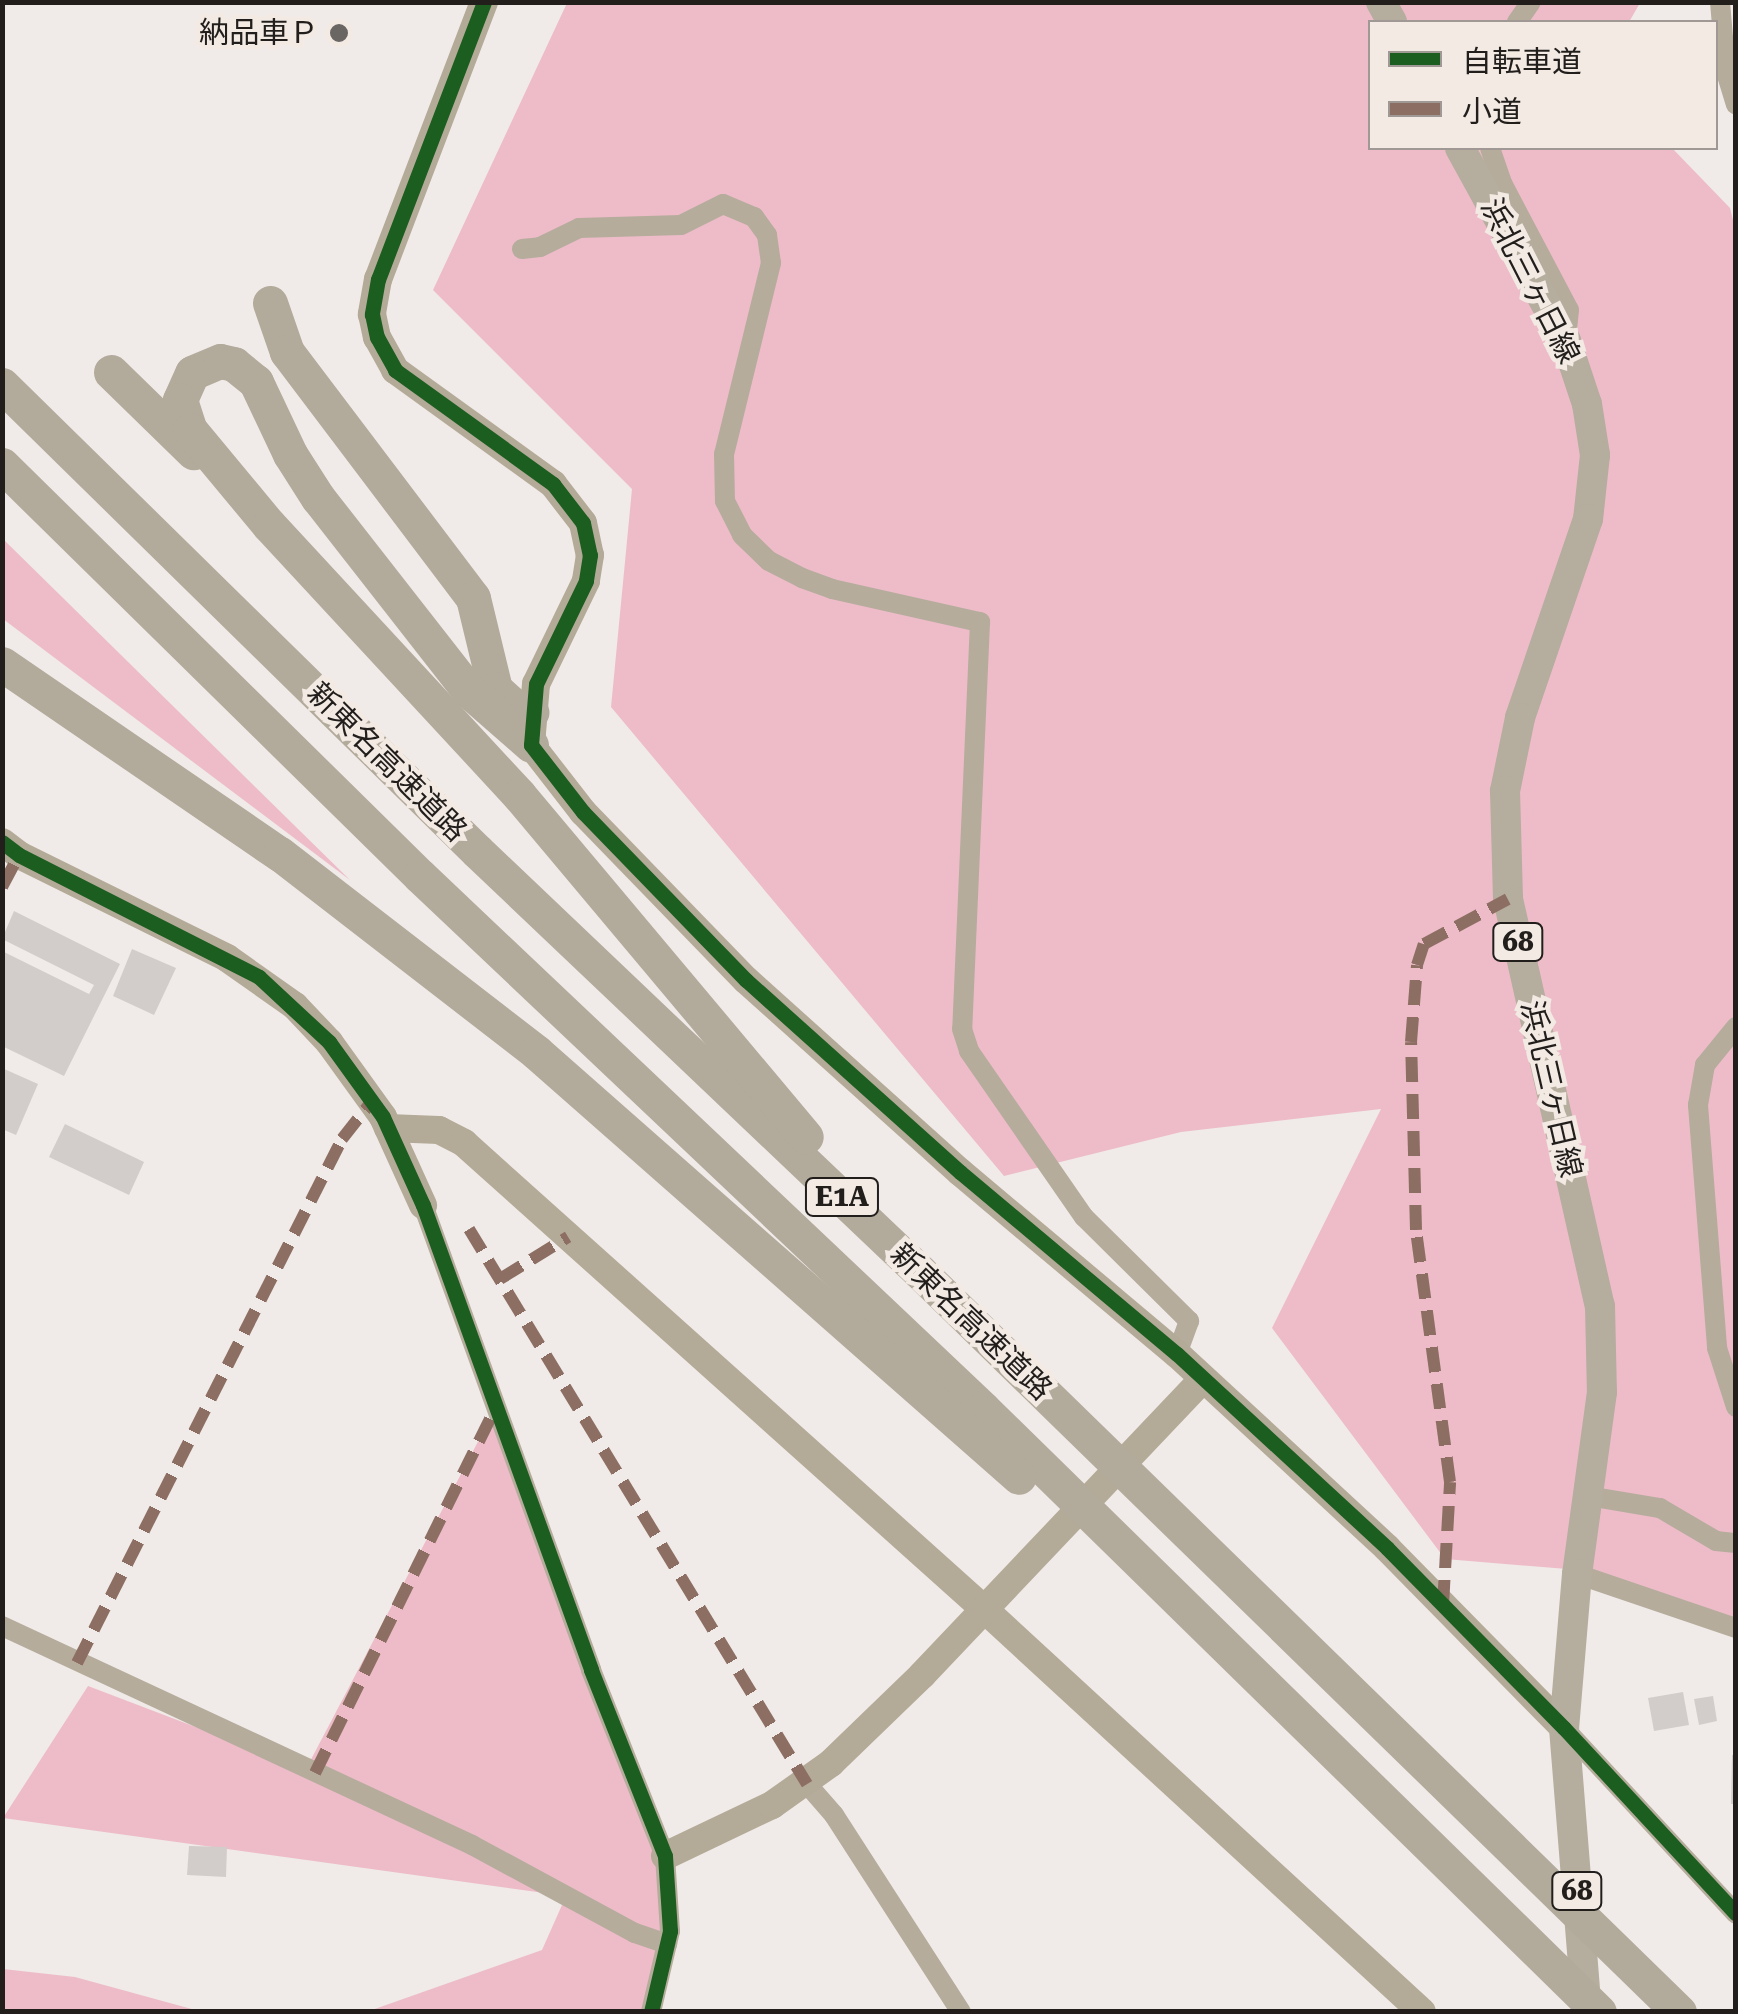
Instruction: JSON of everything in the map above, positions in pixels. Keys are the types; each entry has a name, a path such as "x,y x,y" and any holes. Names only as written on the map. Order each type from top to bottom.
{"highway":[{"path":"270,303 287,352 473,598 495,689 532,729"},
{"path":"269,525 182,415 184,385 205,364 234,364 256,382 290,454 318,498 469,691 532,729"},
{"path":"111,372 269,525 518,795 920,1272"},
{"name":"新東名高速道路","path":"2,386 477,851 920,1272 1678,2012"},
{"name":"新東名高速道路","path":"2,465 420,876 983,1409 1599,2012"},
{"path":"2,664 280,854 536,1052 963,1426 1489,1906"}],"main road":[{"name":"浜北三ヶ日線","path":"1461,150 1566,342 1587,404 1595,456 1588,518 1520,718 1506,808 1508,899 1600,1306 1602,1392 1577,1574 1564,1728 1587,2012"}],"street":[{"path":"484,2 378,279 372,314 377,337 404,378 553,484 582,523 590,555 586,581 536,684 532,729 583,812 746,980 960,1172 1177,1354 1387,1548 1564,1728 1736,1914"},
{"path":"1720,2 1726,72 1736,105"},
{"path":"1491,150 1503,185 1569,310 1566,342"},
{"path":"522,249 540,247 578,228 681,225 724,204 754,217 767,236 772,263 724,454 724,502 742,535 769,560 802,578 832,589 980,622 962,1028 969,1052 1084,1216 1189,1321 1177,1354"},
{"path":"2,842 19,855 259,977 330,1042 388,1128 423,1204 591,1670 665,1856 667,1944 651,2012"},
{"path":"1736,1027 1705,1065 1698,1105 1717,1348 1736,1407"},
{"path":"388,1128 439,1130 464,1143 992,1602 1422,2012"},
{"path":"665,1856 807,1784 890,1708 1202,1380"},
{"path":"1588,1496 1660,1508 1716,1541 1736,1542"},
{"path":"1577,1574 1736,1628"},
{"path":"2,1626 472,1845 635,1933 667,1944"},
{"path":"807,1784 834,1815 960,2012"}],"shaded area":[{"path":"567,3 1640,3 1630,20 1368,20 1368,150 1674,150 1730,208 1735,228 1735,1622 1567,1569 1445,1559 1272,1328 1381,1109 1181,1132 1004,1176 611,707 632,489 433,290"},
{"path":"3,539 350,880 3,619"},
{"path":"492,1415 663,1849 664,1958 643,2011 369,2011 542,1950 566,1896 3,1818 88,1686 306,1769"},
{"path":"3,1969 75,1977 199,2011 3,2011"}],"building":[{"path":"14,911 120,964 64,1076 2,1046 2,951 89,994 94,985 2,939"},
{"path":"132,949 176,968 154,1015 113,996"},
{"path":"2,1068 38,1084 16,1135 2,1129"},
{"path":"65,1124 144,1162 129,1195 49,1157"},
{"path":"1683,1692 1689,1725 1654,1731 1648,1698"},
{"path":"1713,1696 1717,1721 1699,1725 1694,1699"},
{"path":"1732,1755 1736,1755 1736,1804 1731,1804"},
{"path":"189,1846 227,1847 226,1877 187,1875"}],"marked path":[{"path":"2,887 19,855"},
{"path":"1443,1605 1450,1482 1416,1230 1411,1042 1417,965 1424,944 1508,899"},
{"path":"77,1663 342,1139 372,1101"},
{"path":"469,1229 807,1784"},
{"path":"500,1279 568,1237"},
{"path":"315,1773 496,1406"}],"cycle path":[{"path":"484,2 378,279 372,314 377,337 395,370 553,484 583,523 590,555 586,581 536,684 531,745 583,812 746,980 960,1172 1177,1354 1387,1548 1564,1728 1736,1914"},
{"path":"2,842 19,855 259,977 329,1042 383,1117 423,1205 591,1670 665,1856 670,1931 651,2012"}],"place":[{"name":"納品車Ｐ","path":"339,33"}]}
